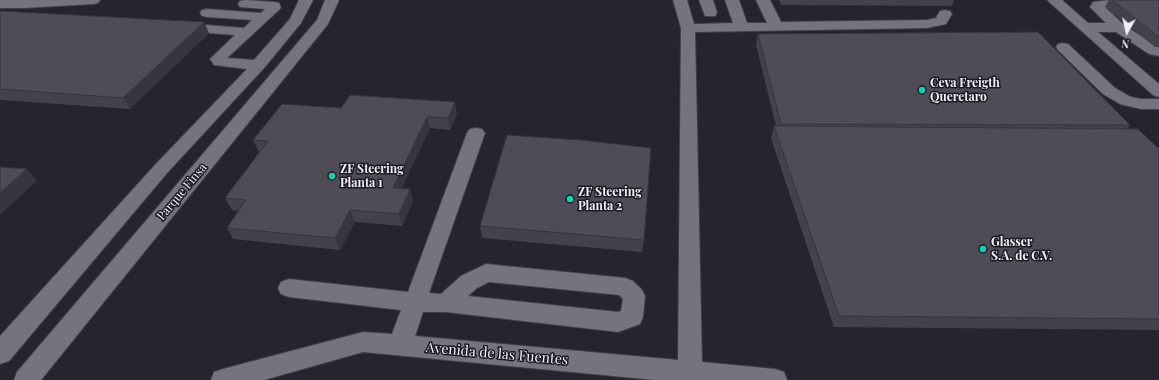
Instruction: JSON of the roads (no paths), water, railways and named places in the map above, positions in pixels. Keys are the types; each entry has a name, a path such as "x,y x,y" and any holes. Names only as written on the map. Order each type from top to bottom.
{"street":[{"path":"0,4 93,0"},
{"path":"0,353 162,169 253,71 296,20 306,0"},
{"name":"Parque Finsa","path":"26,380 323,21 332,0"},
{"path":"680,0 688,28 690,372"},
{"path":"732,0 741,26"},
{"path":"763,0 776,26"},
{"path":"1054,0 1159,92"},
{"path":"217,2 274,6 274,8 217,59 219,62 253,71 275,80"},
{"path":"1140,2 1107,3 1098,5 1097,7 1119,28 1154,51 1159,52"},
{"path":"207,13 264,17"},
{"path":"688,28 928,24 941,21 945,14"},
{"path":"13,15 36,16"},
{"path":"169,26 247,32"},
{"path":"1086,27 1119,28"},
{"path":"1063,47 1109,91 1126,101 1141,104 1159,104"},
{"path":"400,345 476,133"},
{"path":"162,169 198,172"},
{"path":"289,288 415,302 446,303 618,322 632,317 634,296 625,287 486,273 469,282 446,303"},
{"name":"Avenida de las Fuentes","path":"231,379 363,342 690,372 750,379 775,380"}],"place":[{"name":"Ceva Freigth Queretaro","path":"922,90"},
{"name":"ZF Steering Planta 1","path":"332,176"},
{"name":"ZF Steering Planta 2","path":"570,199"},
{"name":"Glasser S.A. de C.V.","path":"983,249"}]}
